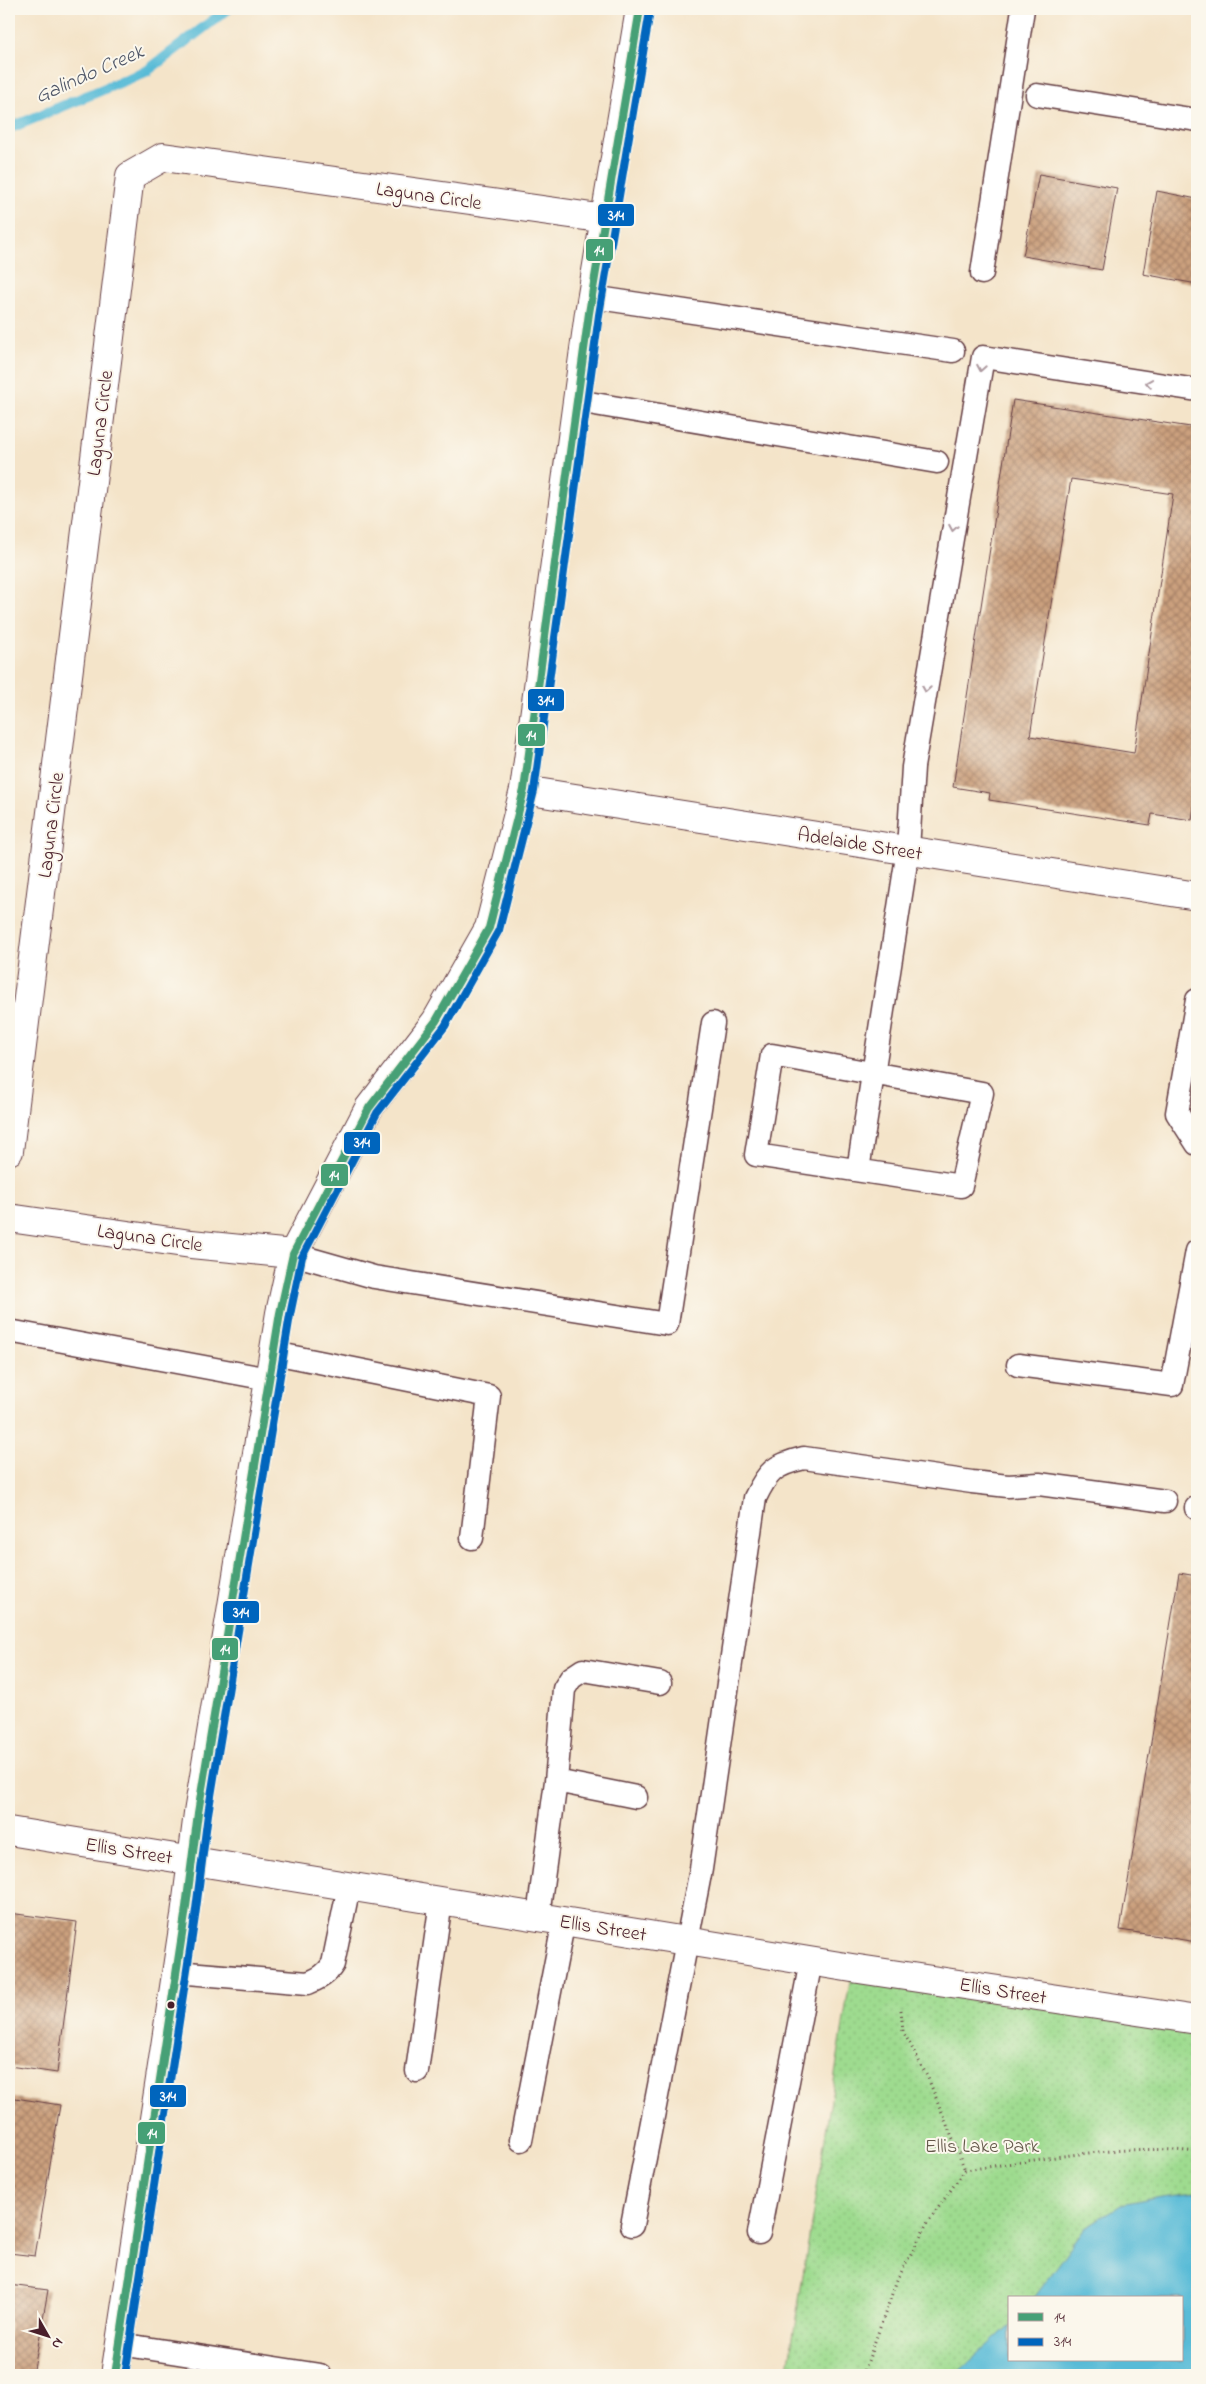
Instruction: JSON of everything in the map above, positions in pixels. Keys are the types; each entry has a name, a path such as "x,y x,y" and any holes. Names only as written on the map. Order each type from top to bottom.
{"street":[{"path":"115,2375 200,1804 271,1366 292,1254 369,1108 436,1021 489,928 524,790 592,297 640,9"},
{"name":"Laguna Circle","path":"9,1150 130,176 163,157 606,219"},
{"name":"Adelaide Street","path":"524,790 1197,896"},
{"name":"Laguna Circle","path":"9,1218 191,1244 292,1254"},
{"name":"Ellis Street","path":"9,1831 812,1961 1197,2020"}],"lane":[{"path":"982,273 1023,9"},
{"path":"1037,95 1197,120"},
{"path":"592,297 953,351"},
{"path":"858,1170 908,850 913,768 983,357 1197,390"},
{"path":"577,401 937,462"},
{"path":"1197,1000 1177,1113 1197,1144"},
{"path":"292,1254 374,1277 668,1324 713,1023"},
{"path":"772,1055 874,1073 982,1093 961,1186 756,1155 772,1055"},
{"path":"1018,1365 1172,1385 1197,1251"},
{"path":"9,1331 489,1396 472,1538"},
{"path":"632,2225 688,1941 756,1498 766,1476 785,1462 804,1458 972,1482 1008,1486 1039,1484 1165,1501"},
{"path":"522,2140 551,1918 556,1781 564,1689 570,1678 583,1670 660,1682"},
{"path":"556,1781 636,1797"},
{"path":"176,1972 308,1983 318,1979 328,1972 333,1964 350,1886"},
{"path":"417,2072 442,1901"},
{"path":"759,2233 812,1961"},
{"path":"120,2344 320,2375"}],"path":[{"path":"898,1974 903,2031 928,2078 965,2170"},
{"path":"863,2375 898,2280 928,2222 965,2170 1100,2151 1173,2149 1197,2152"}],"green space":[{"name":"Ellis Lake Park","path":"852,1968 1197,2020 1197,2375 787,2375"}],"water":[{"path":"1197,2192 1197,2375 955,2375 1008,2327 1008,2362 1184,2362 1184,2296 1035,2296 1086,2227 1121,2204 1161,2196"}],"building":[{"path":"1039,174 1117,188 1102,270 1023,256"},
{"path":"1157,191 1197,199 1197,284 1143,274"},
{"path":"1013,400 1197,428 1197,786 1192,820 1152,814 1150,825 989,800 990,793 953,787","holes":["1071,479 1173,494 1134,753 1030,736"]},
{"path":"1179,1573 1197,1576 1197,1942 1120,1930"},
{"path":"9,1913 77,1922 57,2073 9,2066"},
{"path":"9,2097 60,2105 35,2256 9,2253"},
{"path":"9,2285 48,2290 33,2375 9,2372"}],"waterway":[{"name":"Galindo Creek","path":"9,126 15,126 147,71 228,9"}],"transit line":[{"name":"14","path":"115,2375 185,1915 198,1813 280,1313 293,1254 369,1108 436,1021 489,928 524,790 589,313 640,9"},
{"name":"314","path":"125,2375 195,1917 208,1814 290,1315 302,1257 377,1113 445,1026 499,930 534,791 599,315 650,11"}]}
